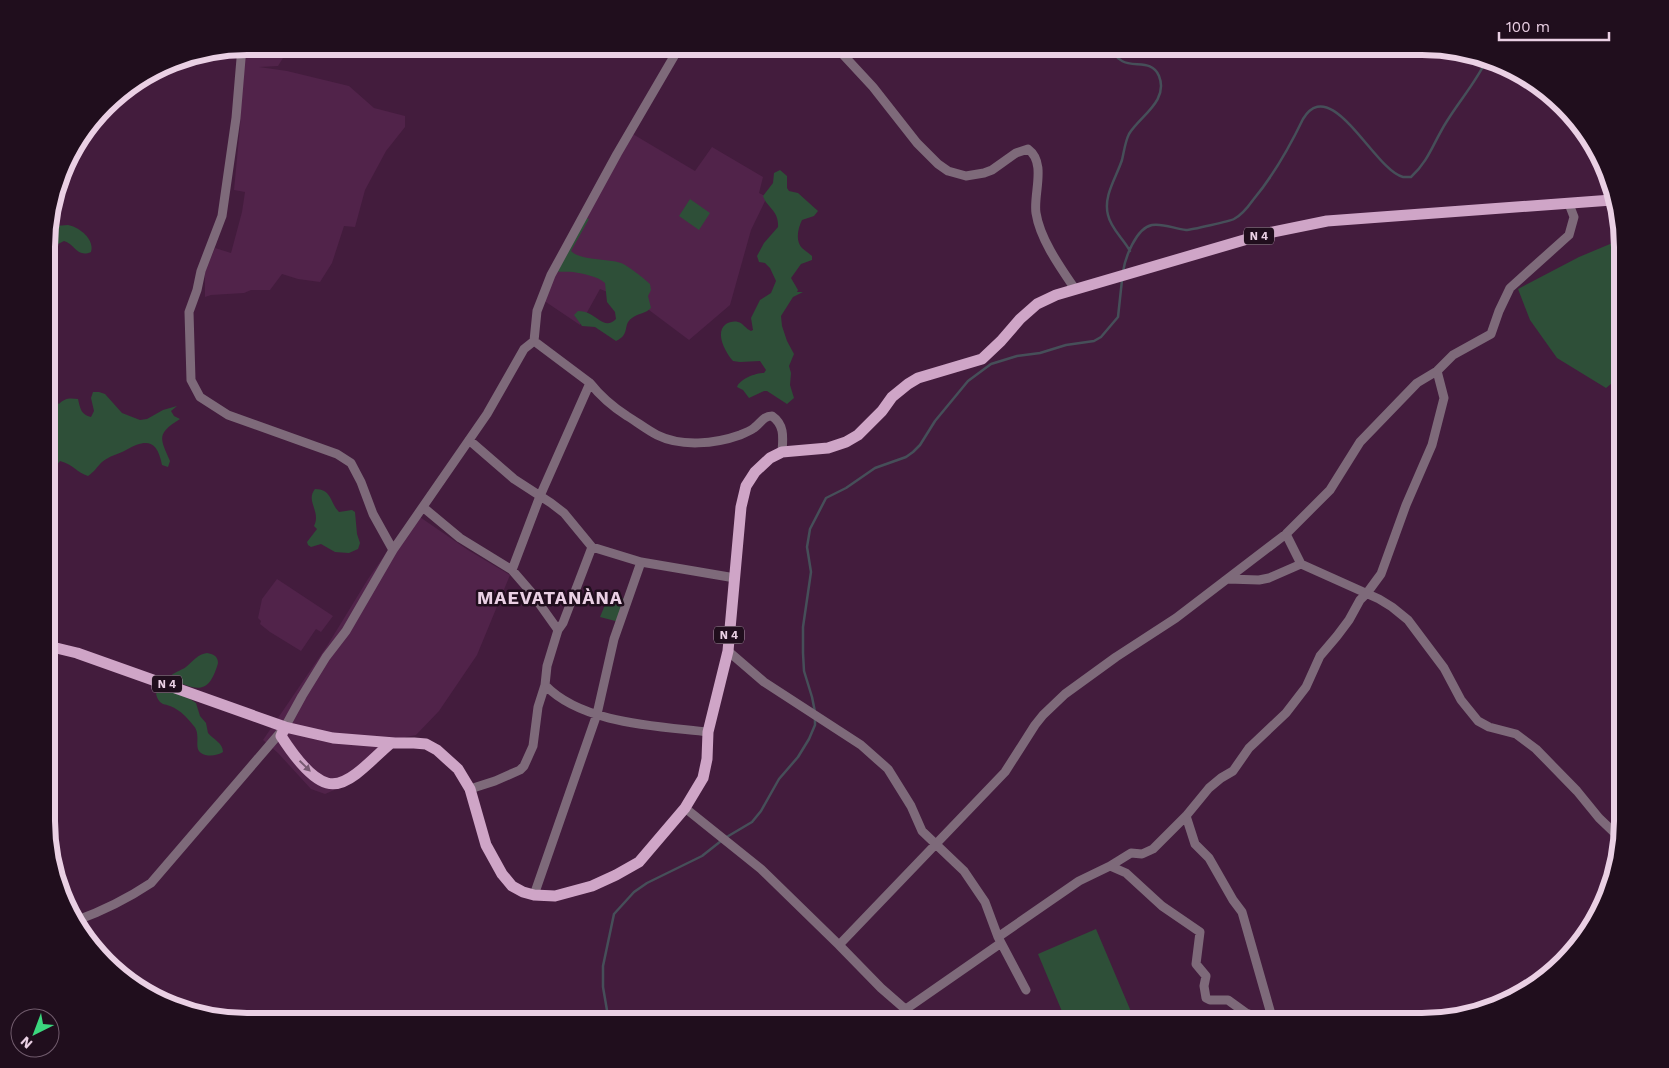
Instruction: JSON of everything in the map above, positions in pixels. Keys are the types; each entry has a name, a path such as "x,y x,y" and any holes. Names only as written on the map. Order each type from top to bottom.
{"main road":[{"name":"N 4","path":"55,648 77,653 285,727 333,738 420,744 438,750 458,769 470,789 486,844 502,874 512,886 534,895 555,896 592,886 639,862 686,808 702,778 708,758 708,732 728,652 734,578 746,486 755,472 770,458 782,452 828,448 846,442 858,435 882,411 892,397 908,384 918,378 982,359 1037,304 1074,289 1268,233 1327,220 1608,200"},
{"path":"285,727 280,736 291,751 316,776 327,783 340,782 352,777 391,743"}],"street":[{"path":"241,55 236,118 222,216 201,271 189,312 191,380 200,397 228,415 337,454 351,463 361,482 373,514 393,550"},
{"path":"81,918 119,903 151,883 285,727 312,681 346,631 393,550 424,508 502,390 524,349 534,341 537,311 551,275 675,55"},
{"path":"844,55 873,86 917,143 938,164 948,171 966,176 984,173 992,170 1016,152 1028,150 1032,152 1036,160 1038,177 1036,202 1038,221 1052,255 1074,289"},
{"path":"839,945 1005,772 1035,725 1058,701 1116,657 1176,618 1286,534 1330,490 1360,442 1417,384 1437,370 1453,355 1491,334 1510,288 1569,235 1574,217 1569,204"},
{"path":"534,341 590,383 598,394 617,409 658,435 673,440 700,442 738,436 753,429 766,417 772,416 780,423 782,430 782,452"},
{"path":"906,1009 1079,881 1131,854 1142,854 1153,848 1186,816 1209,788 1233,771 1249,748 1296,701 1306,687 1320,656 1349,620 1360,600 1381,574 1406,505 1432,445 1444,398 1437,370"},
{"path":"512,570 540,496 590,383"},
{"path":"469,440 514,479 564,513 592,547 641,562 734,578"},
{"path":"424,508 460,538 512,570 531,592 558,630"},
{"path":"1286,534 1301,564 1367,593 1392,607 1408,620 1444,668 1461,700 1478,721 1489,727 1516,734 1536,749 1577,791 1598,818 1614,833"},
{"path":"470,789 495,782 520,770 524,766 533,746 538,707 546,685 547,666 558,630 563,623 592,547"},
{"path":"534,895 597,714 614,639 641,562"},
{"path":"1228,579 1259,580 1269,578 1301,564"},
{"path":"728,652 764,682 860,745 888,769 911,806 922,831 964,871 985,902 1000,940 1026,990"},
{"path":"546,685 554,694 575,706 615,721 708,732"},
{"path":"686,808 718,833 800,906 881,988 910,1013"},
{"path":"1186,816 1195,844 1209,858 1242,912 1270,1013"},
{"path":"1110,866 1126,873 1162,906 1200,932 1196,964 1206,976 1204,986 1206,998 1210,1000 1228,1000 1246,1013"}],"shaded area":[{"path":"244,55 280,55 283,58 278,66 259,67 287,71 349,86 374,108 405,116 405,127 386,151 365,190 355,227 344,226 332,263 320,282 298,279 282,274 270,290 251,290 244,293 205,297 205,272 215,248 231,253 242,212 245,192 234,190 240,127"},
{"path":"626,130 695,171 712,147 763,177 759,193 767,197 751,230 730,305 689,340 645,307 600,289 580,325 540,298 591,199 589,196"},
{"path":"414,513 468,550 510,575 477,655 439,711 416,735 406,737 339,788 325,794 311,789 278,753 263,740 327,646 368,579"},
{"path":"277,579 333,616 321,632 316,629 301,651 270,632 260,624 261,621 258,618 262,599"}],"green space":[{"path":"780,170 787,176 787,188 789,191 798,193 818,211 814,216 802,220 798,231 798,242 812,256 812,260 801,264 791,278 798,290 797,292 803,292 793,297 781,316 787,341 794,354 789,366 791,373 790,385 794,398 787,404 767,391 749,398 743,390 737,387 744,379 752,375 764,373 766,370 760,361 733,361 727,353 721,338 723,328 730,322 740,323 749,330 753,330 751,318 760,300 771,293 776,281 770,268 765,263 759,262 757,256 764,243 778,227 777,217 763,196 773,183 774,173"},
{"path":"690,199 710,213 699,230 679,216"},
{"path":"582,216 589,219 571,251 587,258 621,263 636,272 650,284 651,290 648,296 651,308 634,316 627,324 621,338 616,341 595,327 582,326 574,315 578,311 589,313 606,323 616,319 615,312 607,302 605,283 586,275 552,270"},
{"path":"68,225 77,228 85,234 91,243 91,252 79,252 64,241 55,246 56,226"},
{"path":"1614,242 1614,382 1606,388 1557,358 1530,320 1518,289 1579,257"},
{"path":"93,392 105,394 122,413 140,420 147,419 163,410 177,406 171,411 174,416 180,419 167,429 162,437 162,442 170,461 168,467 162,465 160,456 154,446 145,443 133,446 108,458 88,476 60,461 55,467 55,401 59,404 67,399 78,399 83,413 91,417 94,411 91,398"},
{"path":"315,489 325,491 339,512 352,510 355,512 357,534 360,543 358,549 349,553 335,552 321,544 311,547 308,545 307,542 317,529 314,526 316,514 312,500"},
{"path":"614,595 627,600 619,622 600,617 607,600"},
{"path":"207,653 215,656 218,663 210,682 205,686 193,687 168,678 186,667 198,656"},
{"path":"160,688 196,703 200,716 206,723 208,733 220,744 223,752 209,755 199,751 196,729 181,712 159,701 156,694"},
{"path":"1096,929 1132,1013 1063,1013 1038,954"}],"waterway":[{"path":"1115,55 1127,63 1152,67 1159,76 1161,85 1157,101 1129,134 1107,201 1108,215 1114,229 1130,251"},
{"path":"1123,272 1132,244 1146,227 1160,225 1189,230 1231,220 1240,215 1268,181 1287,151 1303,119 1314,108 1326,107 1340,115 1392,171 1403,177 1411,177 1427,158 1447,121 1484,65"},
{"path":"815,712 804,671 803,653 803,627 811,572 807,547 810,529 826,498 846,488 875,468 906,457 913,452 920,445 935,421 968,381 991,364 1066,345 1094,341 1101,337 1118,317 1122,280"},
{"path":"725,838 752,822 761,811 779,779 798,757 809,739 815,725 815,718"},
{"path":"607,1013 603,987 603,966 614,914 634,892 647,883 702,856 721,841"}],"district":[{"name":"MAEVATANÀNA","path":"550,598"}]}
